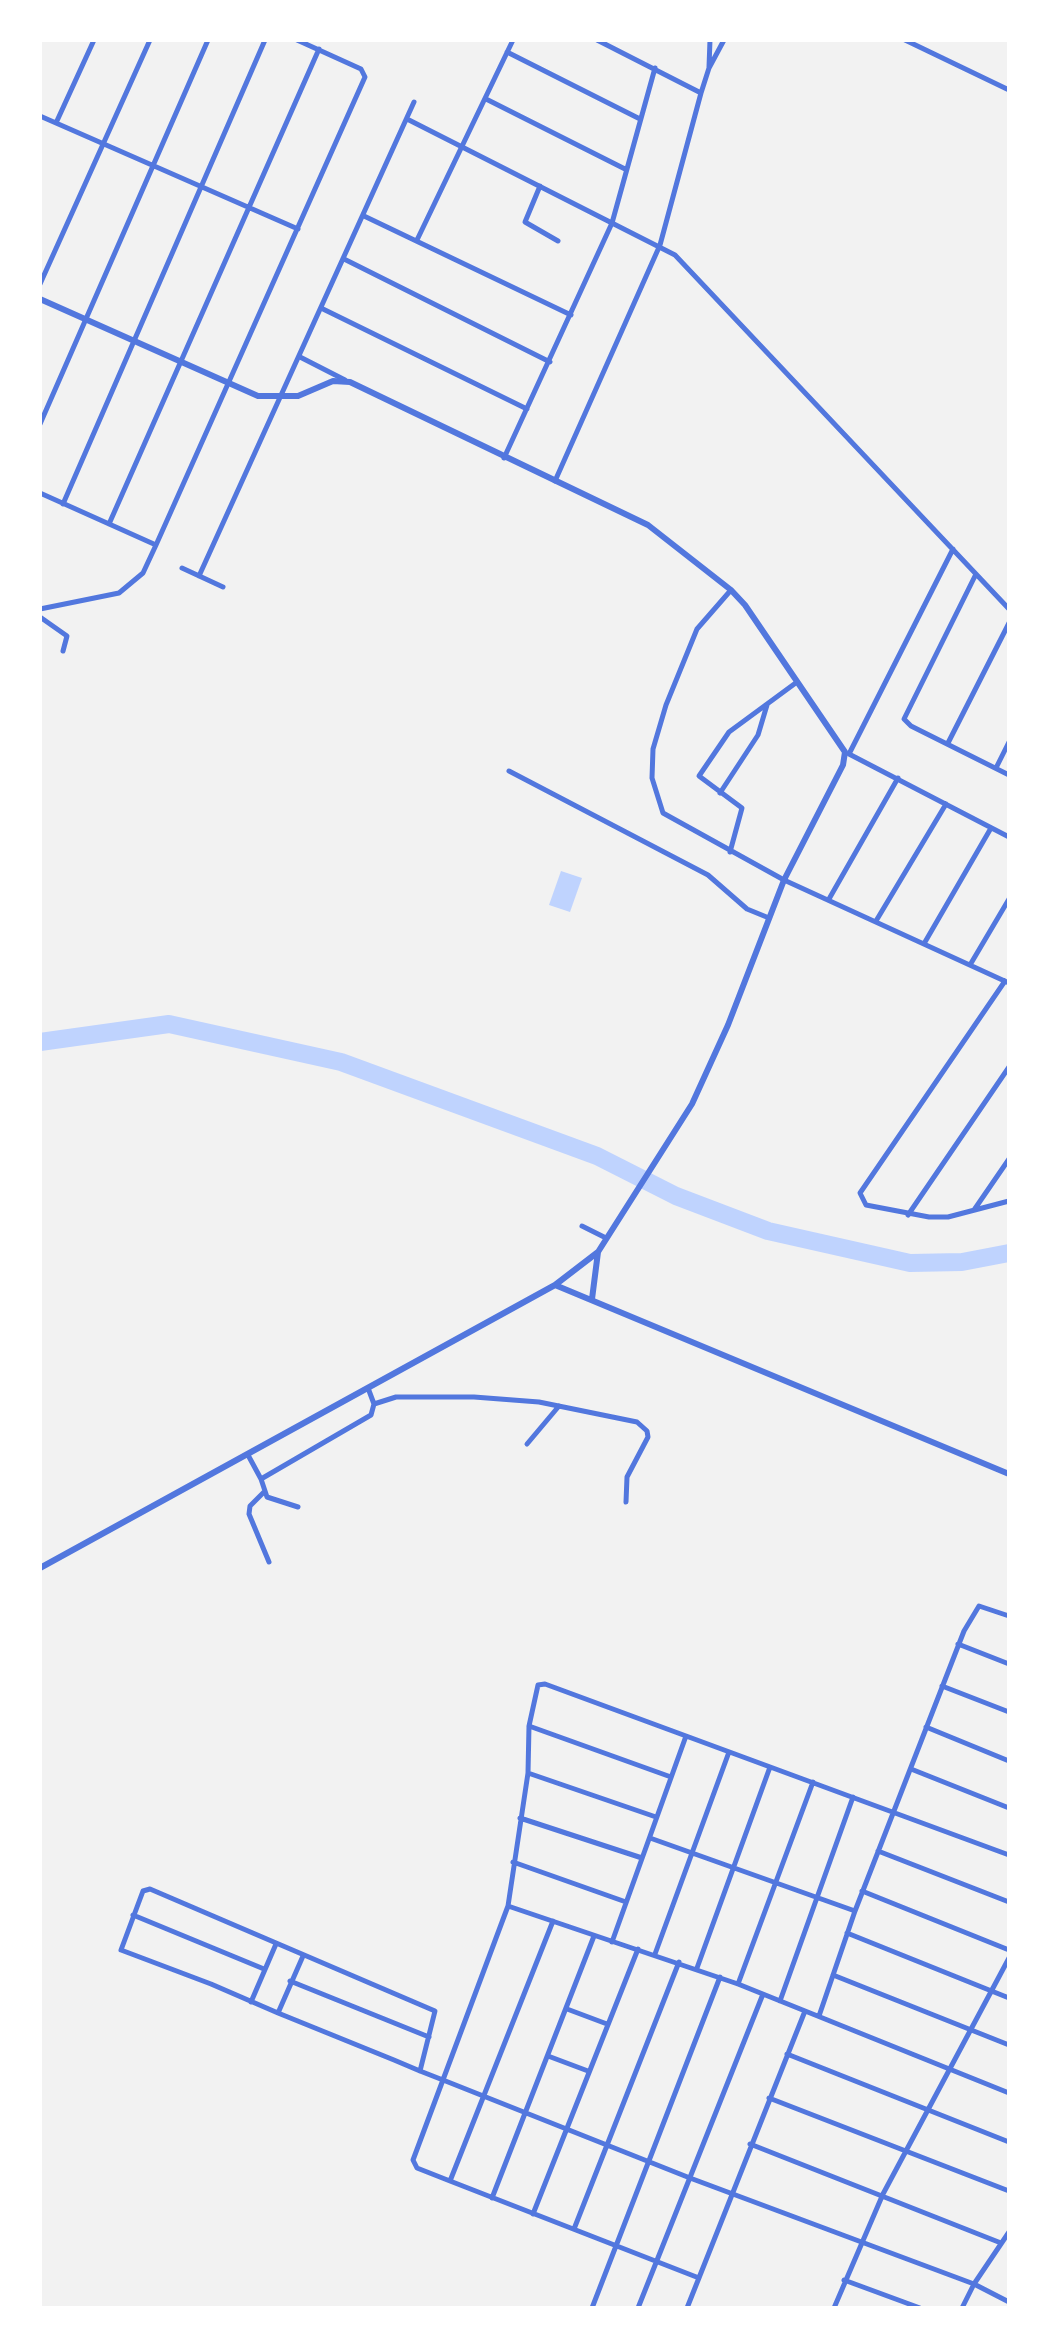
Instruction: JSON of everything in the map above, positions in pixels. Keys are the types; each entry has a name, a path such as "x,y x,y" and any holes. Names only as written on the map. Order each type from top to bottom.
{"street":[{"path":"56,123 94,40"},
{"path":"40,284 150,40"},
{"path":"40,424 208,40"},
{"path":"63,504 133,340 204,187 265,40"},
{"path":"40,609 119,593 143,573 156,545 365,77 361,69 297,40"},
{"path":"417,240 513,40"},
{"path":"597,40 701,93"},
{"path":"709,68 710,40"},
{"path":"555,481 660,245 701,93 709,68 724,40"},
{"path":"905,40 1009,90"},
{"path":"109,524 319,49"},
{"path":"507,52 640,119"},
{"path":"504,458 612,223 655,68"},
{"path":"486,99 625,169"},
{"path":"199,576 323,309 414,102"},
{"path":"40,116 298,229"},
{"path":"407,119 675,255 1009,609"},
{"path":"540,186 525,222 558,241"},
{"path":"364,216 571,315"},
{"path":"344,259 550,362"},
{"path":"40,299 258,396 298,396 333,381 350,382"},
{"path":"323,309 527,409"},
{"path":"300,357 648,525 731,590 847,753 1009,837"},
{"path":"40,493 156,545"},
{"path":"592,1299 598,1252 692,1104 728,1025 784,880 953,549"},
{"path":"182,568 223,587"},
{"path":"976,574 904,715 905,722 1009,775"},
{"path":"731,590 697,629 687,648 653,749 652,778 663,813 784,880 1007,982 860,1193 866,1205 908,1215 948,1217 1009,1201"},
{"path":"40,617 67,636 63,651"},
{"path":"948,743 1009,623"},
{"path":"730,852 742,808 699,776 729,732 797,682"},
{"path":"720,793 758,735 767,704"},
{"path":"996,768 1009,742"},
{"path":"509,771 708,875 742,905 769,918"},
{"path":"829,899 898,778"},
{"path":"876,921 946,804"},
{"path":"925,942 991,828"},
{"path":"970,965 1009,899"},
{"path":"908,1215 1009,1067"},
{"path":"974,1211 1009,1159"},
{"path":"582,1226 606,1238"},
{"path":"40,1568 555,1285 598,1252"},
{"path":"555,1285 1009,1474"},
{"path":"261,1479 371,1415 374,1404 368,1388"},
{"path":"374,1404 396,1397 419,1395 559,1406 637,1422 647,1431 646,1444 627,1477 626,1502"},
{"path":"527,1444 559,1406"},
{"path":"248,1455 261,1479 264,1492 273,1500 298,1507"},
{"path":"264,1492 250,1506 249,1514 269,1562"},
{"path":"819,2016 862,1891 958,1644 977,1607 1009,1616"},
{"path":"958,1644 1009,1664"},
{"path":"699,2278 417,2168 413,2160 508,1906 528,1773 529,1726 536,1689 545,1684 1009,1855"},
{"path":"942,1686 1009,1712"},
{"path":"529,1726 671,1777"},
{"path":"926,1727 1009,1761"},
{"path":"612,1942 686,1736"},
{"path":"655,1954 689,1852 729,1752"},
{"path":"697,1968 770,1767"},
{"path":"911,1769 1009,1808"},
{"path":"528,1773 656,1817"},
{"path":"738,1984 813,1782"},
{"path":"780,2001 814,1896 853,1797"},
{"path":"520,1818 642,1858"},
{"path":"650,1838 855,1911"},
{"path":"878,1851 1009,1902"},
{"path":"513,1862 626,1902"},
{"path":"420,2071 435,2011 150,1889 143,1891 121,1950 420,2071 690,2178 974,2284 1009,2302"},
{"path":"862,1891 1009,1950"},
{"path":"508,1906 697,1968 1009,2093"},
{"path":"133,1915 264,1969"},
{"path":"450,2181 553,1921"},
{"path":"847,1933 1009,1998"},
{"path":"492,2198 594,1936"},
{"path":"251,2002 276,1944"},
{"path":"533,2214 638,1949"},
{"path":"278,2013 303,1956"},
{"path":"834,2308 883,2194 1009,1958"},
{"path":"574,2229 679,1962"},
{"path":"833,1975 1009,2045"},
{"path":"592,2308 720,1977"},
{"path":"290,1981 429,2037"},
{"path":"638,2308 763,1994"},
{"path":"567,2009 607,2024"},
{"path":"687,2308 805,2011"},
{"path":"787,2054 1009,2142"},
{"path":"548,2056 588,2071"},
{"path":"769,2098 1009,2191"},
{"path":"750,2144 1001,2243"},
{"path":"962,2308 974,2284 1009,2232"},
{"path":"844,2280 920,2308"}],"water":[{"path":"561,871 582,878 570,912 549,905"}],"waterway":[{"path":"40,1042 169,1024 341,1062 597,1156 676,1196 768,1231 910,1263 962,1262 1009,1253"}]}
